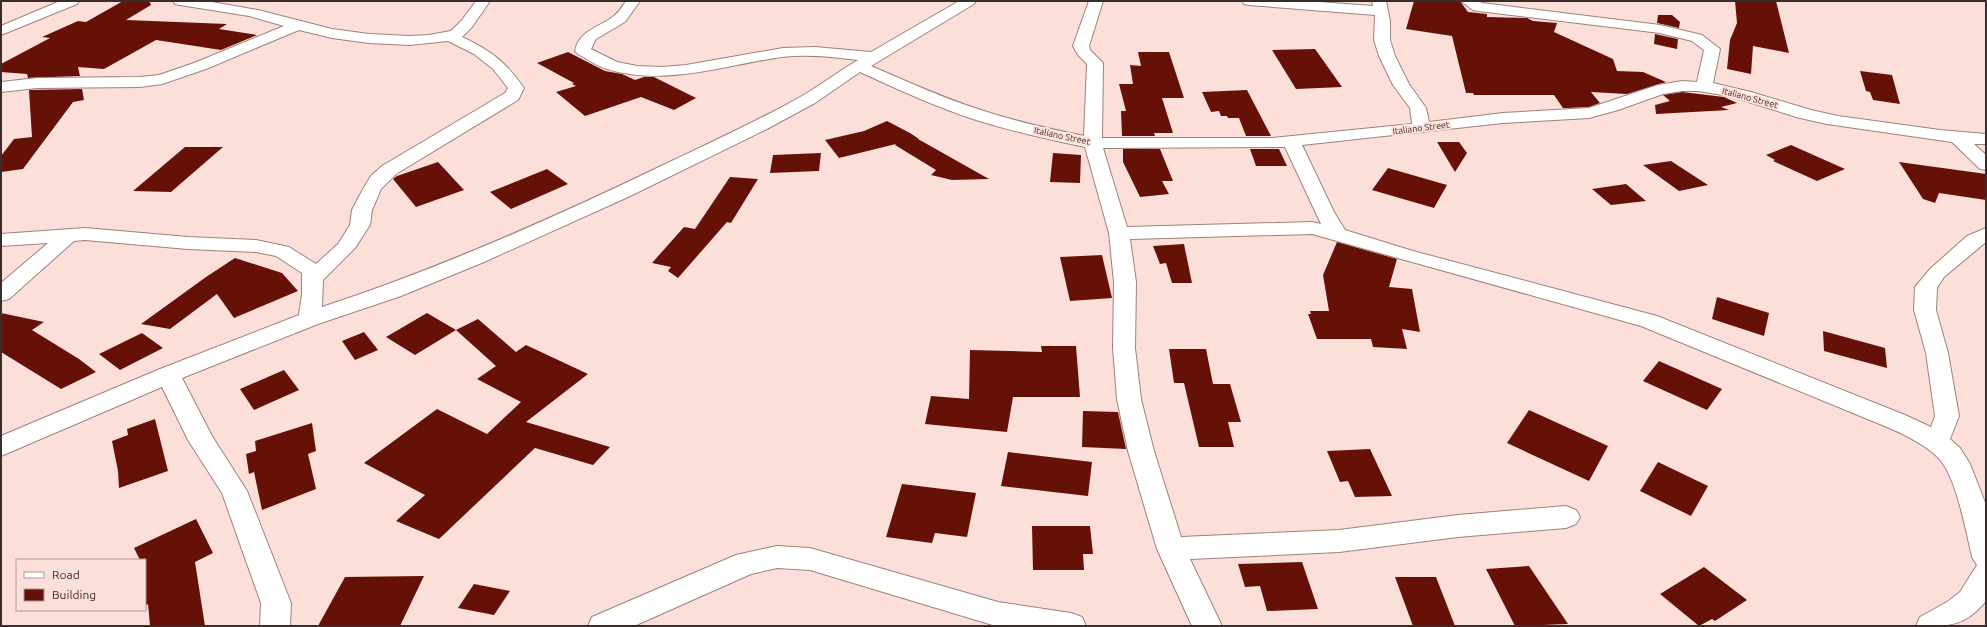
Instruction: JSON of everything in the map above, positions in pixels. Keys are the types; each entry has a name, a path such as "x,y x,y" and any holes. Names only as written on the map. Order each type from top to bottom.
{"street":[{"path":"1,31 72,1"},
{"path":"180,1 248,12 300,24 321,31 360,37 416,40 451,37 462,29 483,1"},
{"name":"Italiano Street","path":"632,1 624,14 616,21 588,38 583,44 583,51 612,66 632,70 661,72 693,69 807,51 866,62 917,92 978,115 1033,131 1093,143 1272,143 1503,118 1601,111 1613,105 1661,90 1680,86 1704,87 1734,91 1806,114 1848,123 1958,138 1986,139"},
{"path":"1,447 168,375 310,319 393,291 477,258 621,193 765,123 809,99 866,62 968,1"},
{"path":"1096,1 1081,46 1083,52 1095,63 1093,143 1119,233 1125,282 1124,348 1128,399 1141,451 1171,549 1207,626"},
{"path":"1250,1 1380,6 1383,21 1382,40 1387,56 1401,85 1418,108 1421,128"},
{"path":"1468,1 1478,7 1660,29 1697,38 1712,49 1704,87"},
{"path":"1,18 32,18"},
{"path":"1,87 37,83 140,82 162,79 178,75 300,24"},
{"path":"314,277 345,248 360,225 362,210 378,180 389,170 512,96 516,88 499,66 479,51 451,37"},
{"path":"1958,138 1986,165"},
{"path":"1291,141 1324,212 1337,234"},
{"path":"1119,233 1312,228 1618,312 1670,328 1904,424 1924,435 1950,454 1958,466 1979,528 1986,557"},
{"path":"1,240 70,234 103,235 188,243 256,246 282,250 312,271 314,277 310,319"},
{"path":"1,294 70,234"},
{"path":"1935,443 1942,431 1946,416 1937,353 1925,310 1926,288 1937,273 1974,240 1986,234"},
{"path":"168,375 201,440 234,491 276,603 275,626"},
{"path":"1171,549 1338,541 1458,526 1566,517"},
{"path":"603,626 746,563 777,557 810,559 980,619 1071,626"},
{"path":"1931,626 1959,611 1977,593 1986,574"}],"building":[{"path":"123,1 149,1 151,5 126,20 227,24 219,29 257,35 221,50 156,40 104,69 78,67 80,76 28,78 27,74 1,72 1,64 50,38 42,37 78,21 86,22"},
{"path":"1414,1 1460,1 1468,12 1487,14 1487,17 1527,18 1533,21 1557,23 1554,32 1613,59 1617,71 1643,72 1666,82 1627,94 1591,92 1600,103 1589,107 1563,108 1554,95 1474,95 1473,93 1466,93 1452,36 1406,29"},
{"path":"1735,1 1776,1 1789,53 1753,46 1751,74 1727,69 1730,40 1737,23"},
{"path":"1658,15 1672,15 1680,22 1679,28 1657,23"},
{"path":"1655,34 1678,39 1677,49 1654,44"},
{"path":"1315,49 1342,87 1296,89 1272,50"},
{"path":"568,52 605,71 622,74 635,80 644,77 654,77 696,98 674,110 641,97 585,116 556,92 576,86 572,84 574,83 537,63"},
{"path":"1138,52 1169,52 1184,98 1162,98 1173,133 1154,133 1155,136 1122,136 1121,111 1126,111 1119,84 1133,84 1130,65 1141,66"},
{"path":"1860,71 1892,75 1900,104 1873,100 1870,92 1866,91"},
{"path":"82,89 84,100 73,102 23,169 1,172 1,156 14,139 32,137 29,90"},
{"path":"1247,90 1271,136 1246,136 1239,118 1228,118 1227,116 1221,116 1219,111 1211,112 1202,92"},
{"path":"1682,92 1724,97 1737,103 1721,107 1729,110 1656,114 1655,105 1670,101 1663,95"},
{"path":"887,121 989,179 952,180 931,175 936,170 895,145 896,144 839,158 825,140 864,131"},
{"path":"1437,142 1459,142 1467,153 1455,172"},
{"path":"1791,145 1845,169 1817,181 1773,161 1775,160 1766,155"},
{"path":"185,147 223,147 171,192 133,191"},
{"path":"1123,149 1160,149 1173,181 1162,181 1169,194 1140,197 1123,162"},
{"path":"1250,149 1279,149 1287,166 1256,166"},
{"path":"821,153 819,171 770,173 773,155"},
{"path":"1053,153 1081,155 1080,183 1050,182"},
{"path":"1671,161 1708,185 1679,191 1643,165"},
{"path":"438,162 464,190 416,207 393,179 397,176"},
{"path":"1899,162 1986,174 1986,200 1939,193 1935,203 1923,199"},
{"path":"1388,168 1447,185 1434,208 1372,190"},
{"path":"547,169 568,184 511,209 490,192"},
{"path":"730,177 758,179 731,223 727,222 678,278 668,271 671,267 652,263 684,227 695,229"},
{"path":"1626,184 1646,201 1611,205 1592,189"},
{"path":"1337,242 1397,259 1389,287 1412,289 1420,332 1402,329 1407,349 1373,347 1371,339 1317,339 1308,314 1311,314 1310,311 1329,311 1323,275"},
{"path":"1184,244 1192,283 1172,283 1166,263 1160,264 1153,246"},
{"path":"1102,255 1112,298 1070,301 1060,257"},
{"path":"235,258 282,273 298,291 234,318 217,294 170,329 141,324 206,277"},
{"path":"1717,297 1769,313 1764,336 1712,319"},
{"path":"1,313 44,322 32,330 79,359 96,372 61,389 1,352"},
{"path":"427,313 456,330 415,355 386,337"},
{"path":"478,319 516,352 526,345 588,374 526,422 610,447 593,465 535,448 439,539 396,521 425,495 364,463 437,409 487,434 521,402 477,379 496,366 456,330"},
{"path":"1823,331 1885,348 1887,368 1824,351"},
{"path":"364,332 378,350 355,360 342,341"},
{"path":"142,333 163,348 120,370 99,354"},
{"path":"1041,346 1076,346 1080,397 1013,397 1007,432 925,424 931,396 969,399 970,350 1042,352"},
{"path":"1169,349 1206,349 1213,384 1230,384 1241,422 1228,422 1234,447 1199,447 1184,383 1174,383"},
{"path":"1659,361 1722,389 1707,410 1643,381"},
{"path":"284,370 299,390 254,410 240,389"},
{"path":"1529,410 1608,446 1589,481 1507,443"},
{"path":"1083,411 1118,412 1126,449 1082,447"},
{"path":"155,419 168,471 119,488 118,471 112,441 128,435 127,429"},
{"path":"312,423 316,451 308,454 316,489 262,510 254,472 249,474 246,454 256,451 255,441"},
{"path":"1370,449 1392,496 1355,497 1348,481 1340,482 1327,451"},
{"path":"1008,452 1092,462 1088,496 1001,486"},
{"path":"1658,462 1708,486 1691,516 1640,491"},
{"path":"902,484 976,493 967,537 935,533 932,543 886,537"},
{"path":"196,519 213,553 195,562 205,626 150,626 148,604 146,605 146,559 140,559 134,548"},
{"path":"1032,526 1090,526 1093,554 1083,554 1084,570 1033,570"},
{"path":"1302,562 1318,609 1267,611 1260,586 1245,587 1238,564"},
{"path":"1529,566 1568,624 1515,626 1486,569"},
{"path":"1704,567 1747,600 1715,621 1712,619 1699,626 1660,594"},
{"path":"424,576 400,626 318,626 345,577"},
{"path":"1395,577 1436,577 1455,626 1413,626"},
{"path":"474,584 510,591 494,615 458,608"}]}
